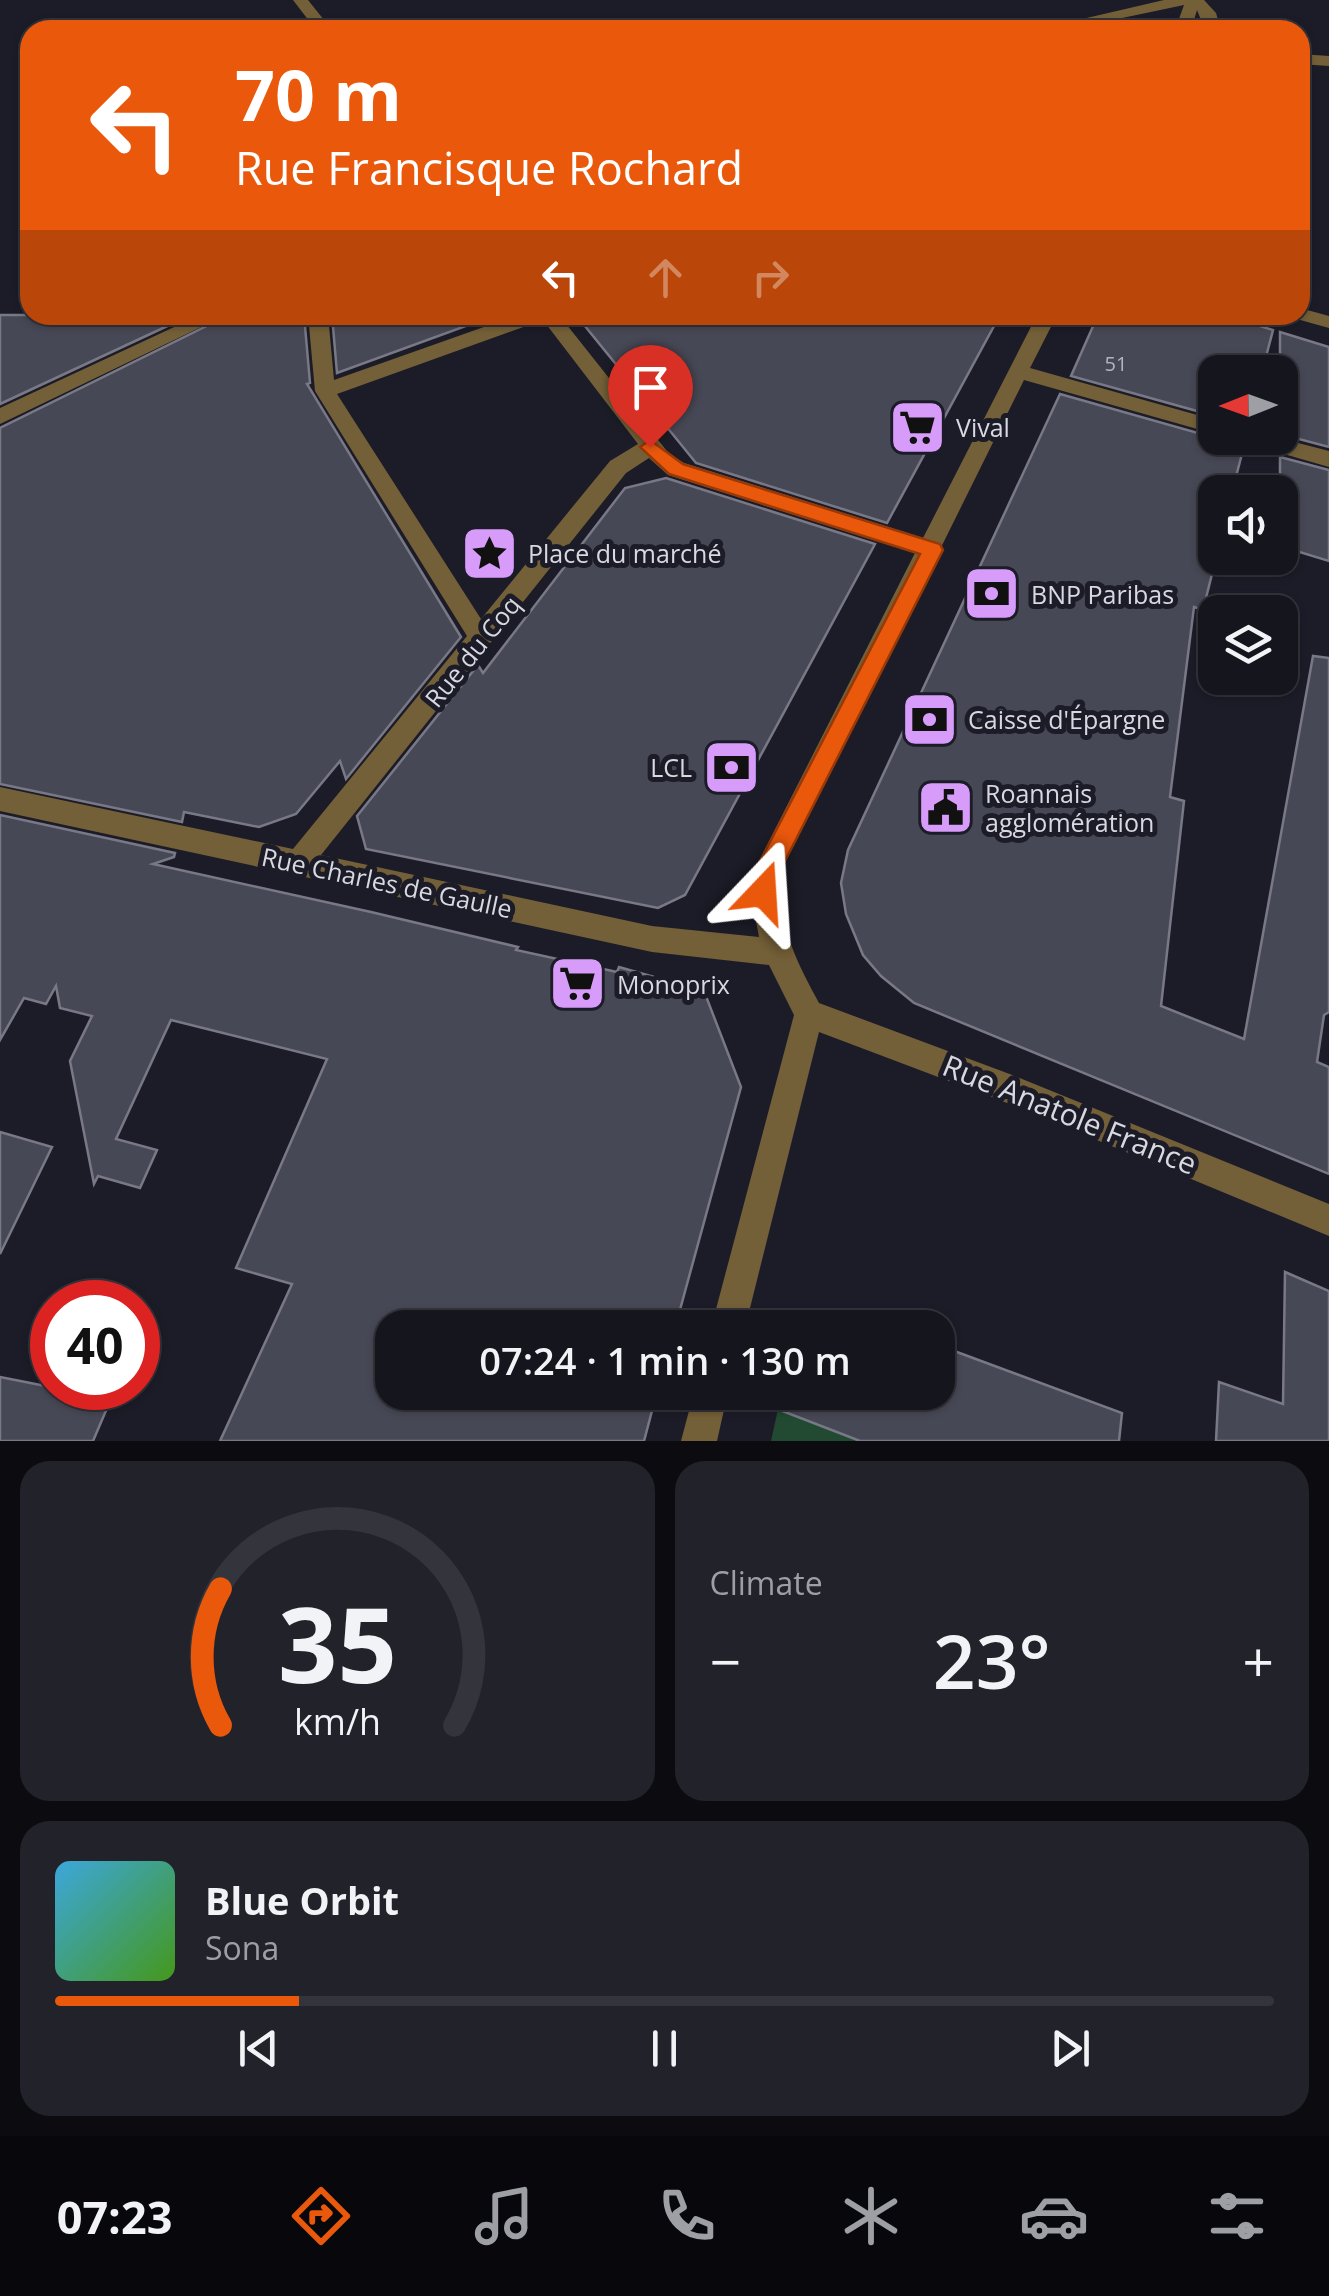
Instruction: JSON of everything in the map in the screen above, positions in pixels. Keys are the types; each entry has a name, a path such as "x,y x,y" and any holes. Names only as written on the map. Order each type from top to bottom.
{"street":[{"path":"300,0 316,20"},
{"path":"1090,20 1184,0"},
{"path":"1195,0 1210,20"},
{"path":"0,417 195,325"},
{"path":"319,325 325,391 482,640"},
{"path":"325,391 509,325"},
{"path":"557,325 650,447 676,469 932,550"},
{"path":"733,1310 809,1014 776,952 763,892 772,863 1042,325"},
{"path":"1020,372 1198,422"},
{"name":"Rue du Coq","path":"299,862 618,467 650,447"},
{"path":"1298,450 1329,459"},
{"name":"Rue Charles de Gaulle","path":"0,798 652,939 776,952"},
{"name":"Rue Anatole France","path":"809,1014 1014,1091 1329,1220"},
{"path":"699,1441 707,1410"}],"green space":[{"path":"781,1410 860,1441 771,1441"}],"building":[{"path":"0,315 20,315 20,325 170,325 0,404"},
{"path":"209,325 305,325 310,383 307,384 461,637 346,779 340,761 296,814 259,827 184,812 182,822 0,784 0,428"},
{"path":"333,325 469,325 337,373"},
{"path":"584,325 995,325 887,523 696,463"},
{"path":"1094,325 1257,325 1273,330 1266,355 1198,355 1198,411 1071,376"},
{"path":"1280,332 1329,347 1329,447 1298,439 1298,355 1280,355"},
{"path":"1060,394 1198,433 1198,455 1242,455 1236,475 1198,475 1198,575 1212,575 1207,595 1198,595 1198,608 1194,607 1170,797 1184,801 1161,1006 1244,1039 1313,656 1329,658 1329,1012 1324,1015 1317,1062 1329,1067 1329,1174 914,1003 863,955 846,914 841,883 848,850"},
{"path":"1280,457 1329,470 1329,561 1298,552 1298,475 1280,475"},
{"path":"666,478 875,544 685,895 658,908 366,849 357,816 478,665 483,673 625,488"},
{"path":"0,815 175,853 174,857 153,864 518,947 516,950 617,972 619,967 704,991 741,1087 680,1310 375,1310 375,1410 652,1410 644,1441 220,1441 292,1284 236,1268 327,1059 171,1020 116,1139 157,1150 140,1188 98,1176 94,1184 70,1061 92,1016 60,1008 56,986 46,1004 24,998 0,1040"},
{"path":"0,1132 52,1147 0,1254"},
{"path":"1285,1272 1329,1291 1329,1441 1216,1441 1219,1382 1283,1404"},
{"path":"955,1351 1122,1413 1119,1441 860,1441 780,1410 955,1410"},
{"path":"0,1377 30,1383 30,1410 106,1410 93,1441 0,1441"}],"place":[{"name":"Vival","path":"917,427"},
{"name":"Place du marché","path":"489,553"},
{"name":"BNP Paribas","path":"992,594"},
{"name":"Caisse d'Épargne","path":"929,719"},
{"name":"LCL","path":"731,767"},
{"name":"Roannais agglomération","path":"946,807"},
{"name":"Monoprix","path":"578,984"}],"route":[{"path":"650,447 676,469 932,550 772,863 763,892"}]}
